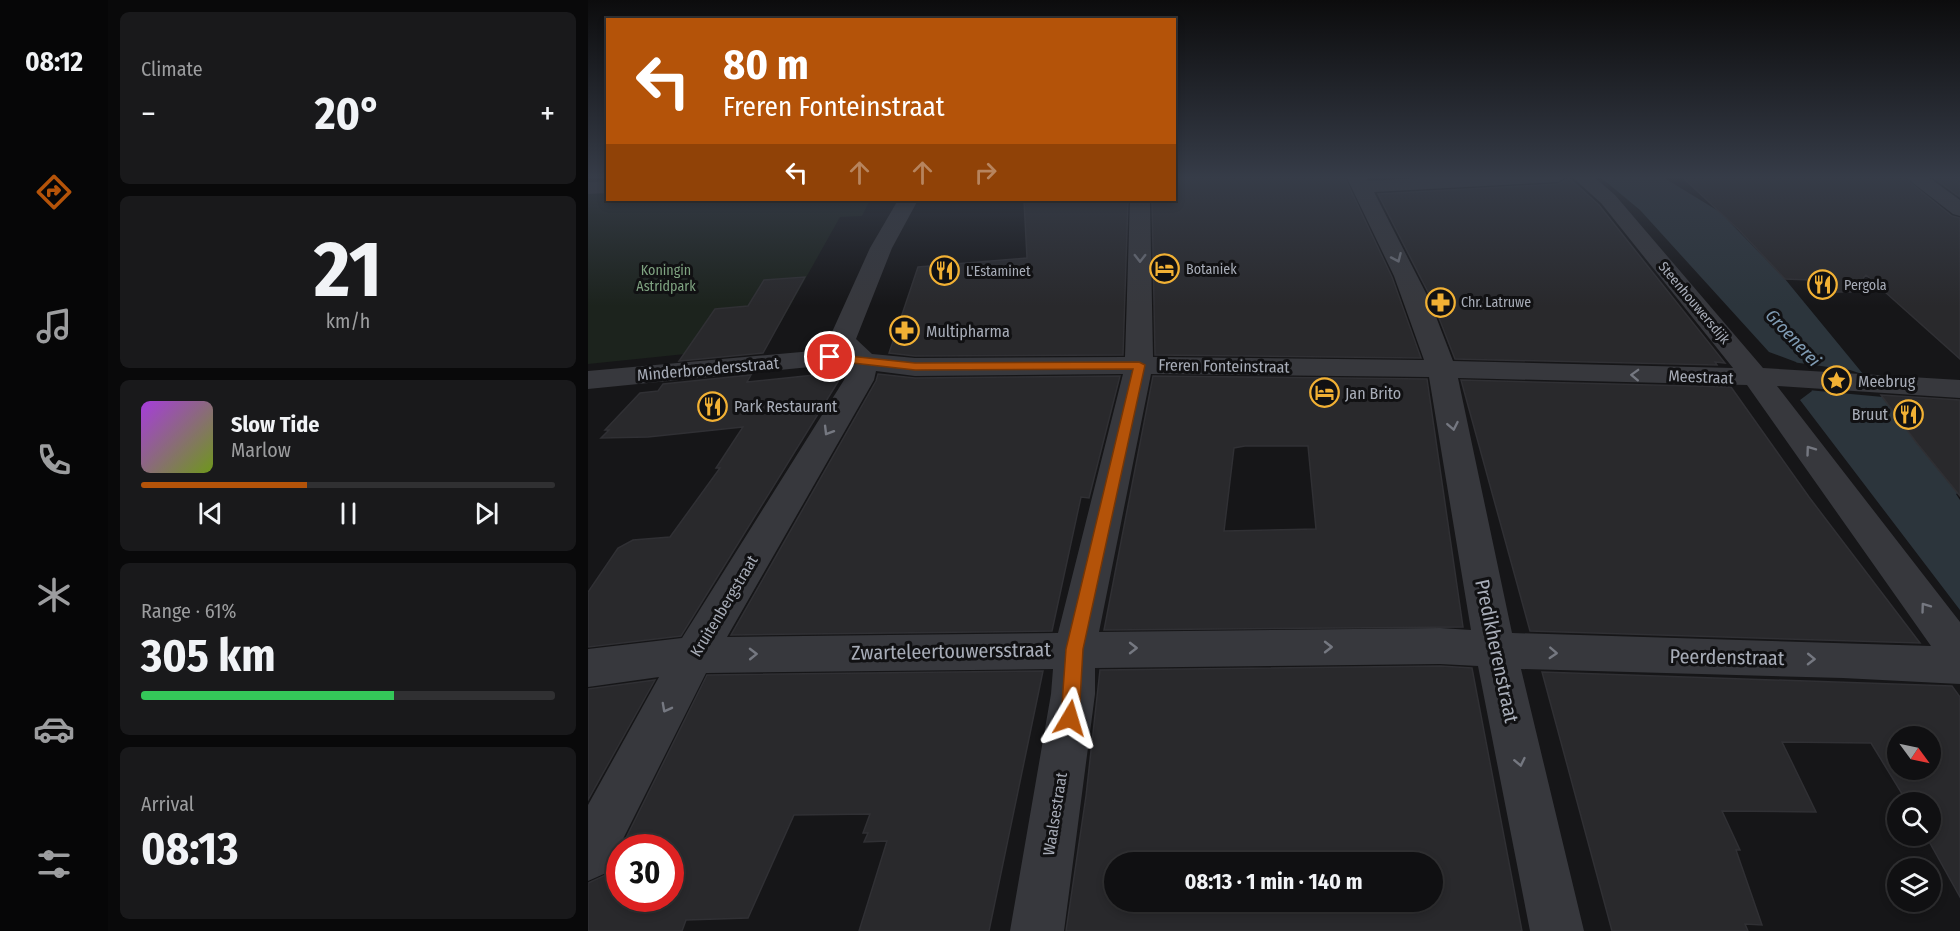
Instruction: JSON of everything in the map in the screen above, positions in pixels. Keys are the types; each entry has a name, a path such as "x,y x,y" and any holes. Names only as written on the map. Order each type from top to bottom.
{"street":[{"path":"864,361 842,341 881,248 897,219"},
{"name":"Waalsestraat","path":"1037,931 1073,694 1075,649 1139,365 1140,219"},
{"name":"Predikherenstraat","path":"1378,219 1433,339 1441,369 1495,649 1557,931"},
{"name":"Steenhouwersdijk","path":"1625,219 1757,379"},
{"name":"Minderbroedersstraat","path":"588,380 830,357 864,361"},
{"name":"Freren Fonteinstraat","path":"864,361 915,367 1139,365 1441,369"},
{"name":"Kruitenbergstraat","path":"588,855 694,655 859,380 864,361"},
{"name":"Meestraat","path":"1441,369 1757,379 1802,378 1960,388"},
{"path":"1757,379 1960,654"},
{"name":"Zwarteleertouwersstraat","path":"588,668 694,655 1440,646 1495,649"},
{"name":"Peerdenstraat","path":"1495,649 1556,654 1843,660 1960,666"}],"green space":[{"name":"Koningin Astridpark","path":"588,219 839,219 780,324 763,346 588,364"}],"water":[{"name":"Groenerei","path":"1649,219 1727,219 1785,279 1960,492 1956,494 1960,500 1960,610 1800,400 1812,391 1796,362 1769,352"}],"pier":[{"name":"Meebrug","path":"1792,362 1850,370 1868,376 1883,397 1808,390"}],"building":[{"path":"1025,219 1127,219 1123,355 915,356 889,353 918,267 1027,258"},
{"path":"1152,219 1365,219 1392,277 1421,358 1155,355"},
{"path":"1391,219 1611,219 1725,363 1715,362 1717,365 1455,359 1432,300"},
{"path":"1728,219 1960,219 1960,359 1866,275 1851,292 1829,292 1819,289 1811,280 1785,279"},
{"path":"805,277 763,353 679,361 715,309 748,306 764,280"},
{"path":"844,372 681,636 588,647 588,592 618,548 633,540 670,537 720,468 716,468 743,427 648,437 601,438 609,430 605,430 640,393 658,391 663,384 751,375 747,382"},
{"path":"878,374 915,378 1120,376 1089,498 1081,497 1052,631 731,635"},
{"path":"1153,376 1427,379 1463,627 1104,630","holes":["1308,446 1316,529 1224,531 1234,448"]},
{"path":"1461,380 1731,387 1809,497 1920,643 1530,631"},
{"path":"1881,395 1960,400 1960,496 1916,442"},
{"path":"1440,666 1472,668 1522,931 1066,931 1086,796 1100,670"},
{"path":"1043,671 989,931 859,931 887,841 864,842 868,833 863,833 870,814 794,815 748,918 686,920 682,931 588,931 588,883 606,875 606,912 684,912 684,834 628,834 707,675"},
{"path":"1542,672 1952,686 1960,697 1960,897 1941,863 1941,858 1938,858 1932,846 1941,846 1941,792 1901,792 1894,780 1941,780 1941,726 1887,726 1887,769 1871,743 1782,742 1816,812 1722,811 1740,850 1736,850 1762,925 1745,924 1748,931 1612,931"},
{"path":"655,680 588,800 588,689"}],"place":[{"name":"Botaniek","path":"1165,269"},
{"name":"L'Estaminet","path":"945,271"},
{"name":"Pergola","path":"1823,285"},
{"name":"Chr. Latruwe","path":"1440,302"},
{"name":"Multipharma","path":"905,331"},
{"name":"Meebrug","path":"1837,381"},
{"name":"Jan Brito","path":"1324,393"},
{"name":"Park Restaurant","path":"713,406"},
{"name":"Bruut","path":"1909,414"}],"route":[{"path":"830,357 915,367 1139,365 1075,649 1070,718"}]}
